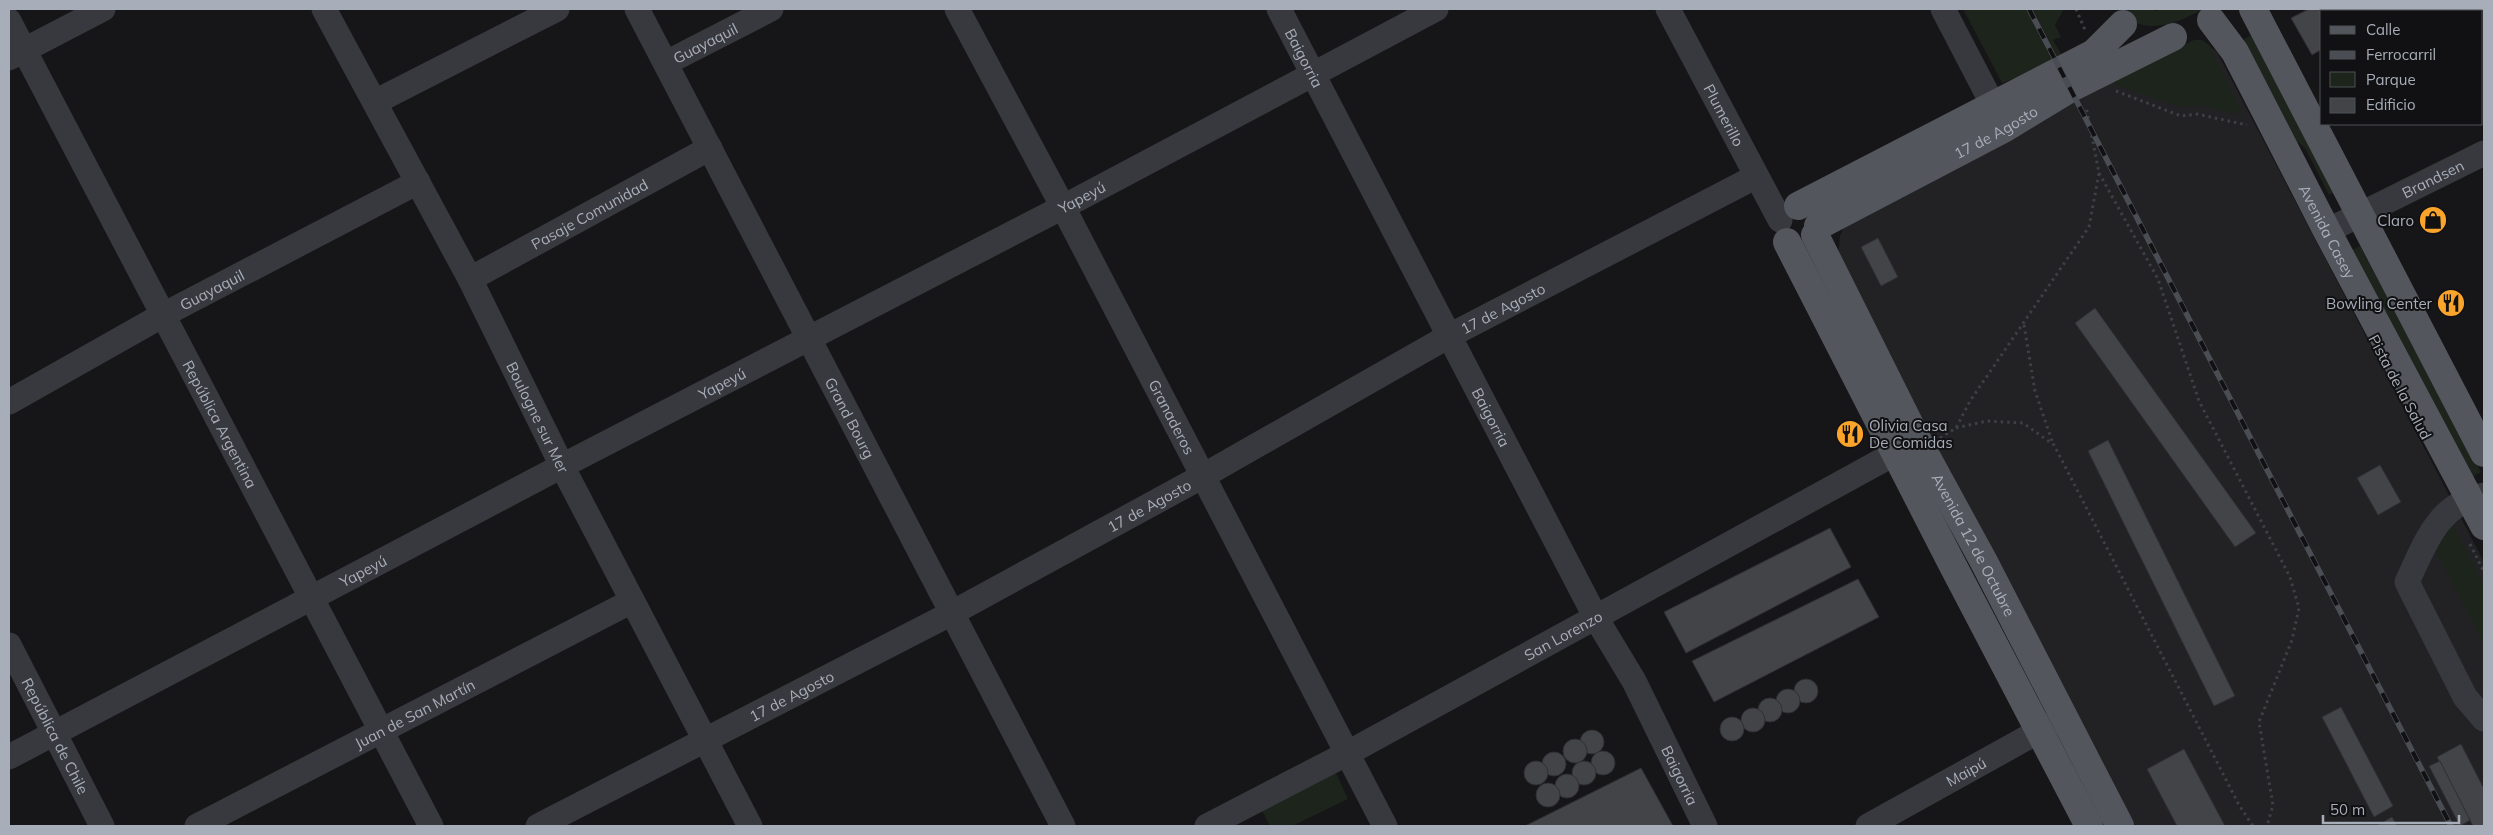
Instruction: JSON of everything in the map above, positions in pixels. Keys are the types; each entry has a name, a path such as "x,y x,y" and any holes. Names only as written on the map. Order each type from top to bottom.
{"main road":[{"path":"2253,9 2484,453"},
{"path":"2120,15 2132,35 2149,43 2173,37 2217,14"},
{"name":"Avenida Casey","path":"2217,14 2327,231 2477,496 2476,533"},
{"name":"17 de Agosto","path":"2093,69 2120,15"},
{"name":"17 de Agosto","path":"1788,223 2093,69 2173,37"},
{"name":"17 de Agosto","path":"1817,231 1999,117"},
{"name":"Avenida 12 de Octubre","path":"2089,826 2039,731 1912,447 1817,231 1812,211 1788,223 1912,447 2064,717 2120,826"}],"street":[{"path":"16,54 103,9"},
{"name":"Boulogne sur Mer","path":"324,9 470,279 562,466 750,826"},
{"path":"375,102 556,9"},
{"name":"Grand Bourg","path":"637,9 1063,826"},
{"name":"Guayaquil","path":"666,63 772,9"},
{"name":"Granaderos","path":"957,9 1064,207 1348,753 1384,826"},
{"name":"Baigorria","path":"1279,9 1596,618 1634,681 1704,826"},
{"name":"Yapeyú","path":"9,757 562,466 1064,207 1436,9"},
{"name":"Plumerillo","path":"1668,9 1755,177 1788,223"},
{"path":"1943,9 1999,117"},
{"name":"República Argentina","path":"9,21 16,54 163,315 431,826"},
{"name":"Pasaje Comunidad","path":"470,279 710,148"},
{"name":"Brandsen","path":"2327,231 2484,153"},
{"name":"17 de Agosto","path":"538,826 952,613 1203,476 1449,336 1755,177"},
{"name":"Guayaquil","path":"9,402 163,315 418,182"},
{"name":"San Lorenzo","path":"1207,826 1348,753 1912,447"},
{"path":"2477,496 2450,508 2428,536 2407,582 2465,697 2484,720"},
{"name":"Juan de San Martín","path":"198,826 632,601"},
{"name":"República de Chile","path":"9,645 102,826"},
{"name":"Maipú","path":"1868,826 2064,717"}],"path":[{"path":"1956,428 1970,401 2024,325 2089,227 2099,173 2093,69 2076,9"},
{"path":"2093,69 2117,92 2181,116 2198,114 2249,125"},
{"path":"2099,173 2158,278 2199,401 2290,577 2299,608 2292,640 2259,722 2273,805 2267,826"},
{"path":"2024,325 2035,391 2054,445 2239,805 2253,826"},
{"path":"1912,447 1956,428 1987,420 2023,423 2054,445"},
{"path":"2476,533 2484,572"}],"shaded area":[{"path":"2202,40 2217,52 2484,562 2484,826 2135,826 1838,257 1840,236 1846,223 2112,79"}],"green space":[{"path":"1963,9 2064,9 2055,25 2061,37 2053,40 2065,61 2002,83"},
{"path":"2129,9 2153,9 2155,11 2161,9 2203,9 2187,18 2169,24 2151,26 2133,22"},
{"path":"2253,34 2334,192 2329,195 2305,148 2294,139 2243,40"},
{"path":"2194,40 2202,40 2209,45 2243,115 2197,105 2181,107 2118,86 2112,79"},
{"path":"2360,246 2481,472 2473,477 2352,250"},
{"path":"2451,521 2484,585 2484,644 2432,544"},
{"path":"1332,764 1348,799 1292,826 1270,826 1257,801"}],"building":[{"path":"2309,9 2400,9 2320,10 2320,50 2312,55 2291,18"},
{"path":"1878,238 1898,277 1881,286 1861,247"},
{"path":"2095,308 2256,533 2235,547 2075,323"},
{"path":"2108,440 2235,696 2214,706 2088,451"},
{"path":"2380,465 2401,502 2378,515 2357,478"},
{"path":"1830,528 1851,567 1686,653 1664,612"},
{"path":"1858,579 1879,617 1714,702 1692,661"},
{"path":"1806,679 1811,680 1817,686 1817,696 1811,702 1806,703 1801,702 1795,696 1794,691 1795,686 1801,680"},
{"path":"1788,689 1793,690 1799,696 1799,706 1793,712 1788,713 1783,712 1777,706 1776,701 1777,696 1783,690"},
{"path":"1770,698 1775,699 1781,705 1781,715 1775,721 1770,722 1765,721 1759,715 1758,710 1759,705 1765,699"},
{"path":"2341,707 2393,806 2374,817 2322,717"},
{"path":"1753,708 1758,709 1764,715 1764,725 1758,731 1753,732 1748,731 1742,725 1741,720 1742,715 1748,709"},
{"path":"1732,717 1737,718 1743,724 1743,734 1737,740 1732,741 1727,740 1721,734 1720,729 1721,724 1727,718"},
{"path":"1592,730 1597,731 1603,737 1603,747 1597,753 1592,754 1587,753 1581,747 1580,742 1581,737 1587,731"},
{"path":"1575,739 1580,740 1586,746 1586,756 1580,762 1575,763 1570,762 1564,756 1563,751 1564,746 1570,740"},
{"path":"2461,744 2484,789 2484,826 2473,826 2437,757"},
{"path":"2184,749 2225,826 2177,826 2147,769"},
{"path":"1603,751 1608,752 1614,758 1614,768 1608,774 1603,775 1598,774 1592,768 1591,763 1592,758 1598,752"},
{"path":"1554,752 1559,753 1565,759 1565,769 1559,775 1554,776 1549,775 1543,769 1542,764 1543,759 1549,753"},
{"path":"1536,761 1541,762 1547,768 1547,778 1541,784 1536,785 1531,784 1525,778 1524,773 1525,768 1531,762"},
{"path":"1584,761 1589,762 1595,768 1595,778 1589,784 1584,785 1579,784 1573,778 1572,773 1573,768 1579,762"},
{"path":"2440,761 2470,820 2460,826 2429,766"},
{"path":"1641,768 1673,826 1525,826"},
{"path":"1567,774 1572,775 1578,781 1578,791 1572,797 1567,798 1562,797 1556,791 1555,786 1556,781 1562,775"},
{"path":"1548,783 1553,784 1559,790 1559,800 1553,806 1548,807 1543,806 1537,800 1536,795 1537,790 1543,784"},
{"path":"2392,817 2397,826 2376,826"}],"railway":[{"path":"2029,9 2451,826"}],"place":[{"name":"Claro","path":"2433,220"},
{"name":"Bowling Center","path":"2451,303"},
{"name":"Olivia Casa De Comidas","path":"1850,434"}]}
